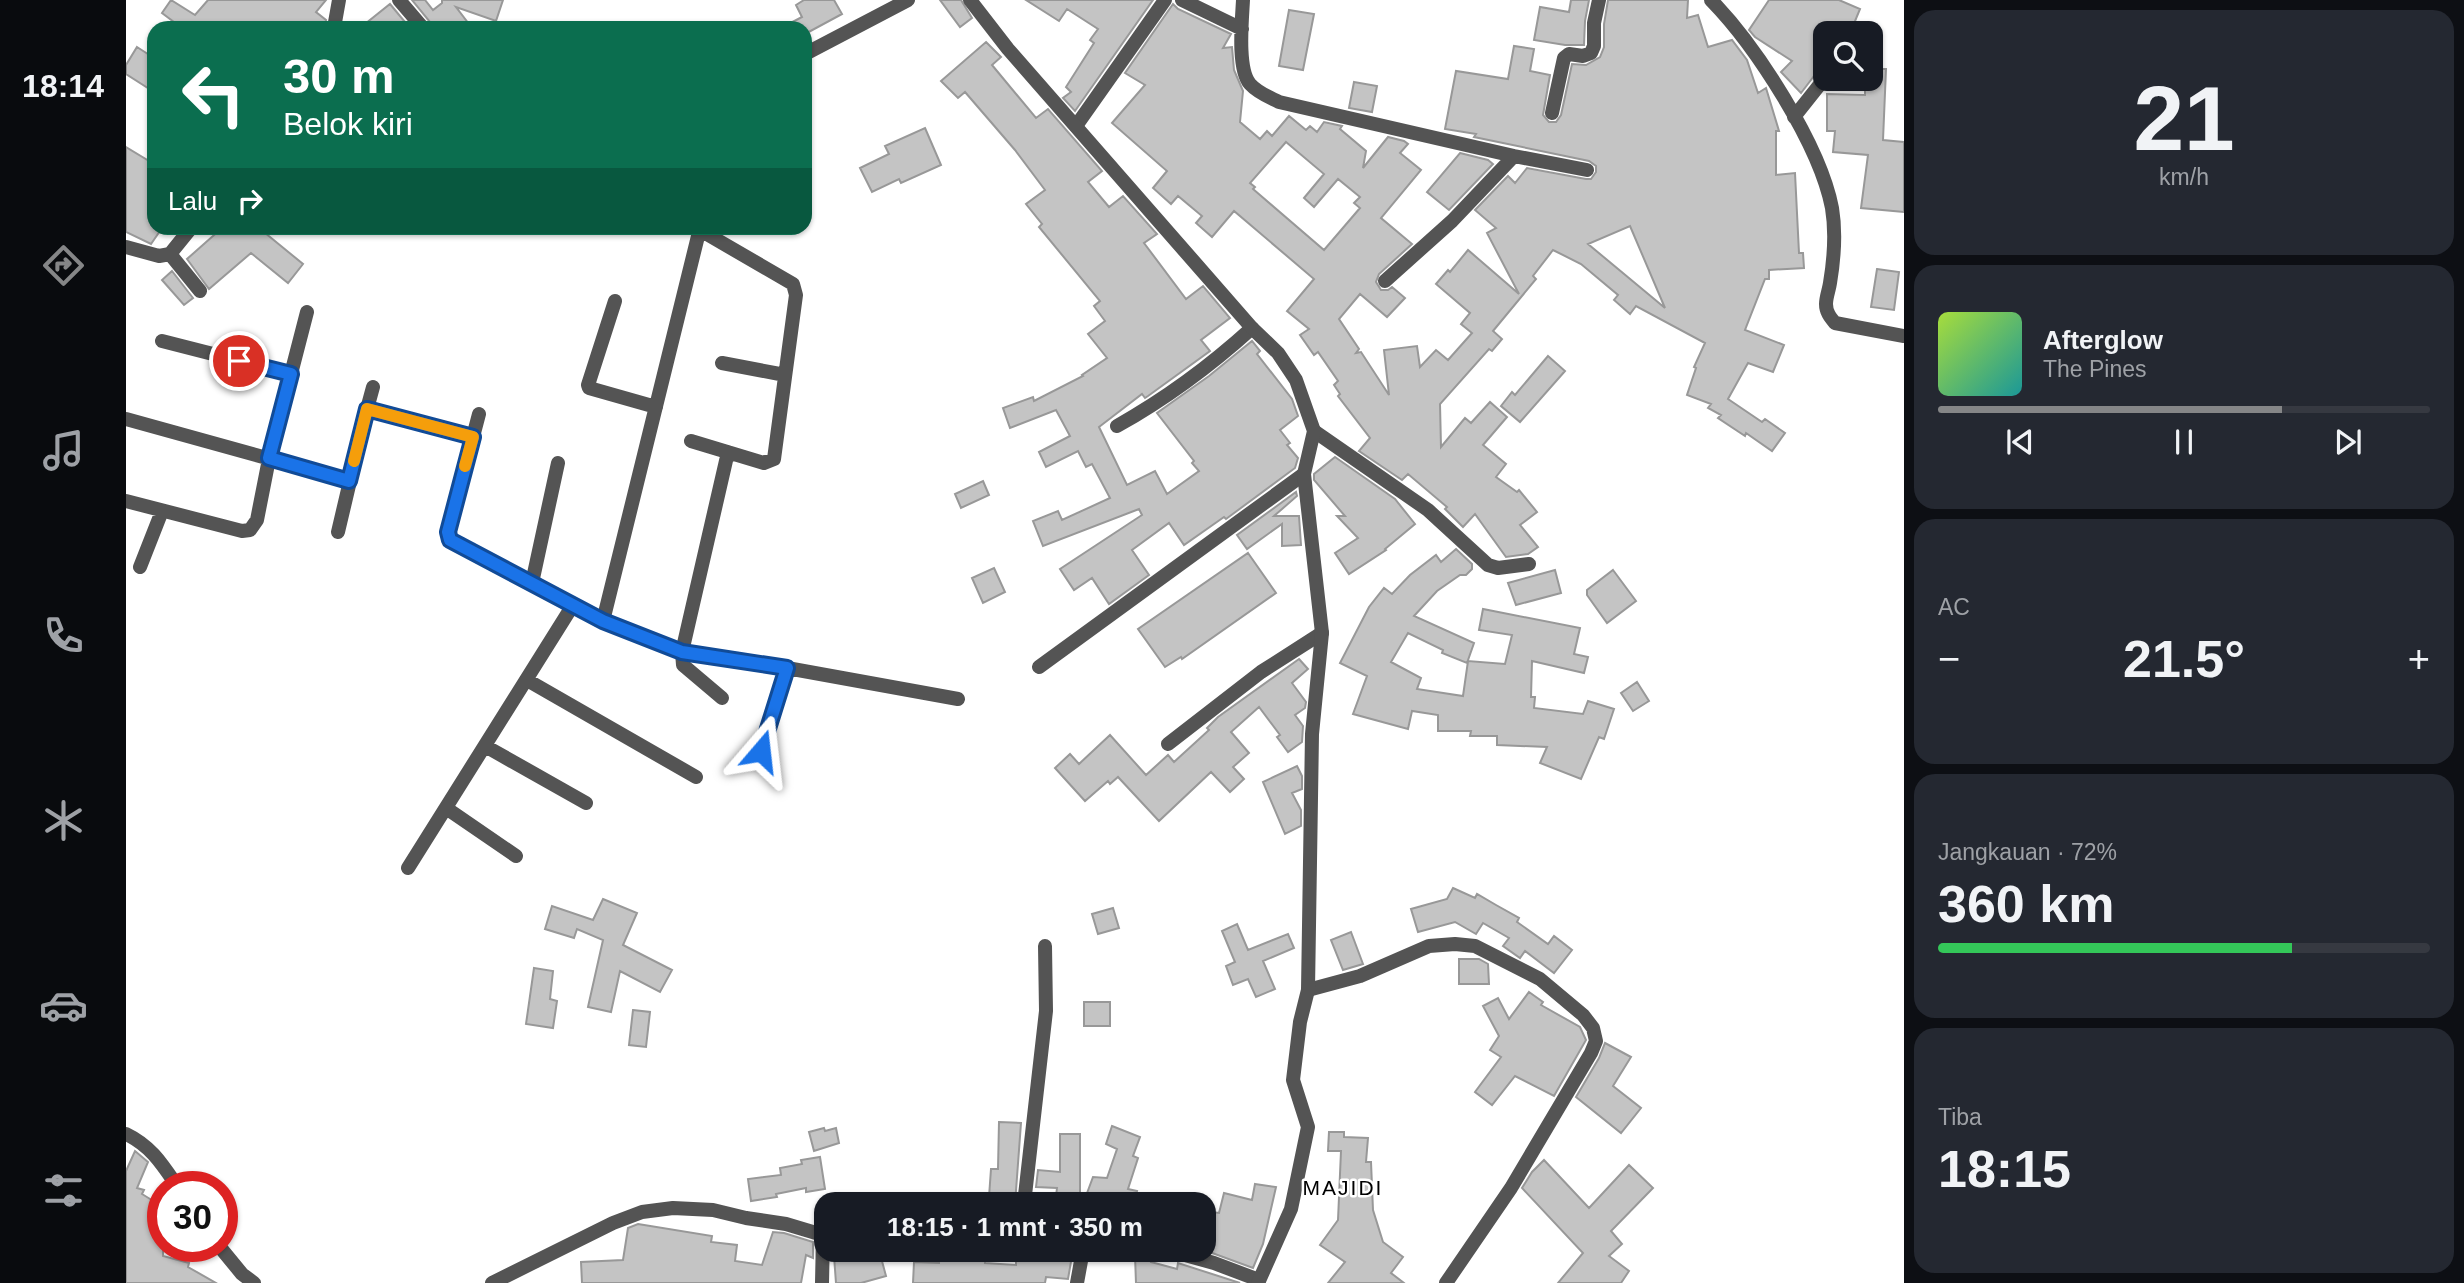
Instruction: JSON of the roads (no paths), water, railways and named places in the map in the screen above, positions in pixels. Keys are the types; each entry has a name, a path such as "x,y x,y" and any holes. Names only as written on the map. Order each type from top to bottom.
{"street":[{"path":"335,21 339,0"},
{"path":"399,0 417,21"},
{"path":"812,50 908,0"},
{"path":"970,0 1008,49 1252,328 1278,353 1296,380 1314,431 1304,474 1322,633 1312,734 1308,990 1300,1022 1293,1080 1308,1127 1291,1209 1258,1281 1210,1262"},
{"path":"1076,126 1165,0"},
{"path":"1182,0 1242,29"},
{"path":"1243,0 1244,68 1248,82 1261,93 1279,102 1587,170"},
{"path":"1552,113 1564,58 1569,54 1591,53 1594,46 1594,23 1599,0"},
{"path":"1712,0 1784,97 1820,169 1832,208 1834,227 1826,304 1828,315 1835,323 1904,336"},
{"path":"1794,117 1815,91"},
{"path":"1385,281 1452,221 1514,156"},
{"path":"126,247 159,256 170,254 185,235"},
{"path":"603,621 699,235"},
{"path":"691,441 764,463 774,459 796,295 793,284 710,235"},
{"path":"170,254 200,291"},
{"path":"615,301 589,388 656,407"},
{"path":"126,501 242,531 250,530 257,520 269,458 307,312"},
{"path":"1116,426 1170,395 1212,364 1252,328"},
{"path":"162,341 291,374"},
{"path":"722,363 785,375"},
{"path":"338,532 373,387"},
{"path":"367,409 473,437"},
{"path":"479,414 448,536 450,540 603,621 682,652 958,699"},
{"path":"126,419 349,481"},
{"path":"1314,431 1428,510 1488,565 1498,568 1529,564"},
{"path":"722,698 684,665 682,652 728,452"},
{"path":"531,583 558,463"},
{"path":"1039,667 1304,474"},
{"path":"140,567 162,511"},
{"path":"408,868 573,605"},
{"path":"1168,744 1261,672 1322,633"},
{"path":"761,751 787,668"},
{"path":"527,680 696,777"},
{"path":"485,746 586,803"},
{"path":"446,808 516,856"},
{"path":"1025,1192 1046,1011 1045,946"},
{"path":"1308,990 1360,976 1429,946 1475,946 1540,979 1583,1015 1592,1028 1596,1041 1591,1053 1511,1188 1446,1283"},
{"path":"126,1134 154,1151 167,1171"},
{"path":"492,1283 613,1223 642,1212 673,1208 713,1210 786,1224 814,1233"},
{"path":"233,1262 254,1283"},
{"path":"822,1283 823,1262"},
{"path":"1077,1283 1081,1262"}],"district":[{"name":"MAJIDI","path":"1343,1188"}]}
